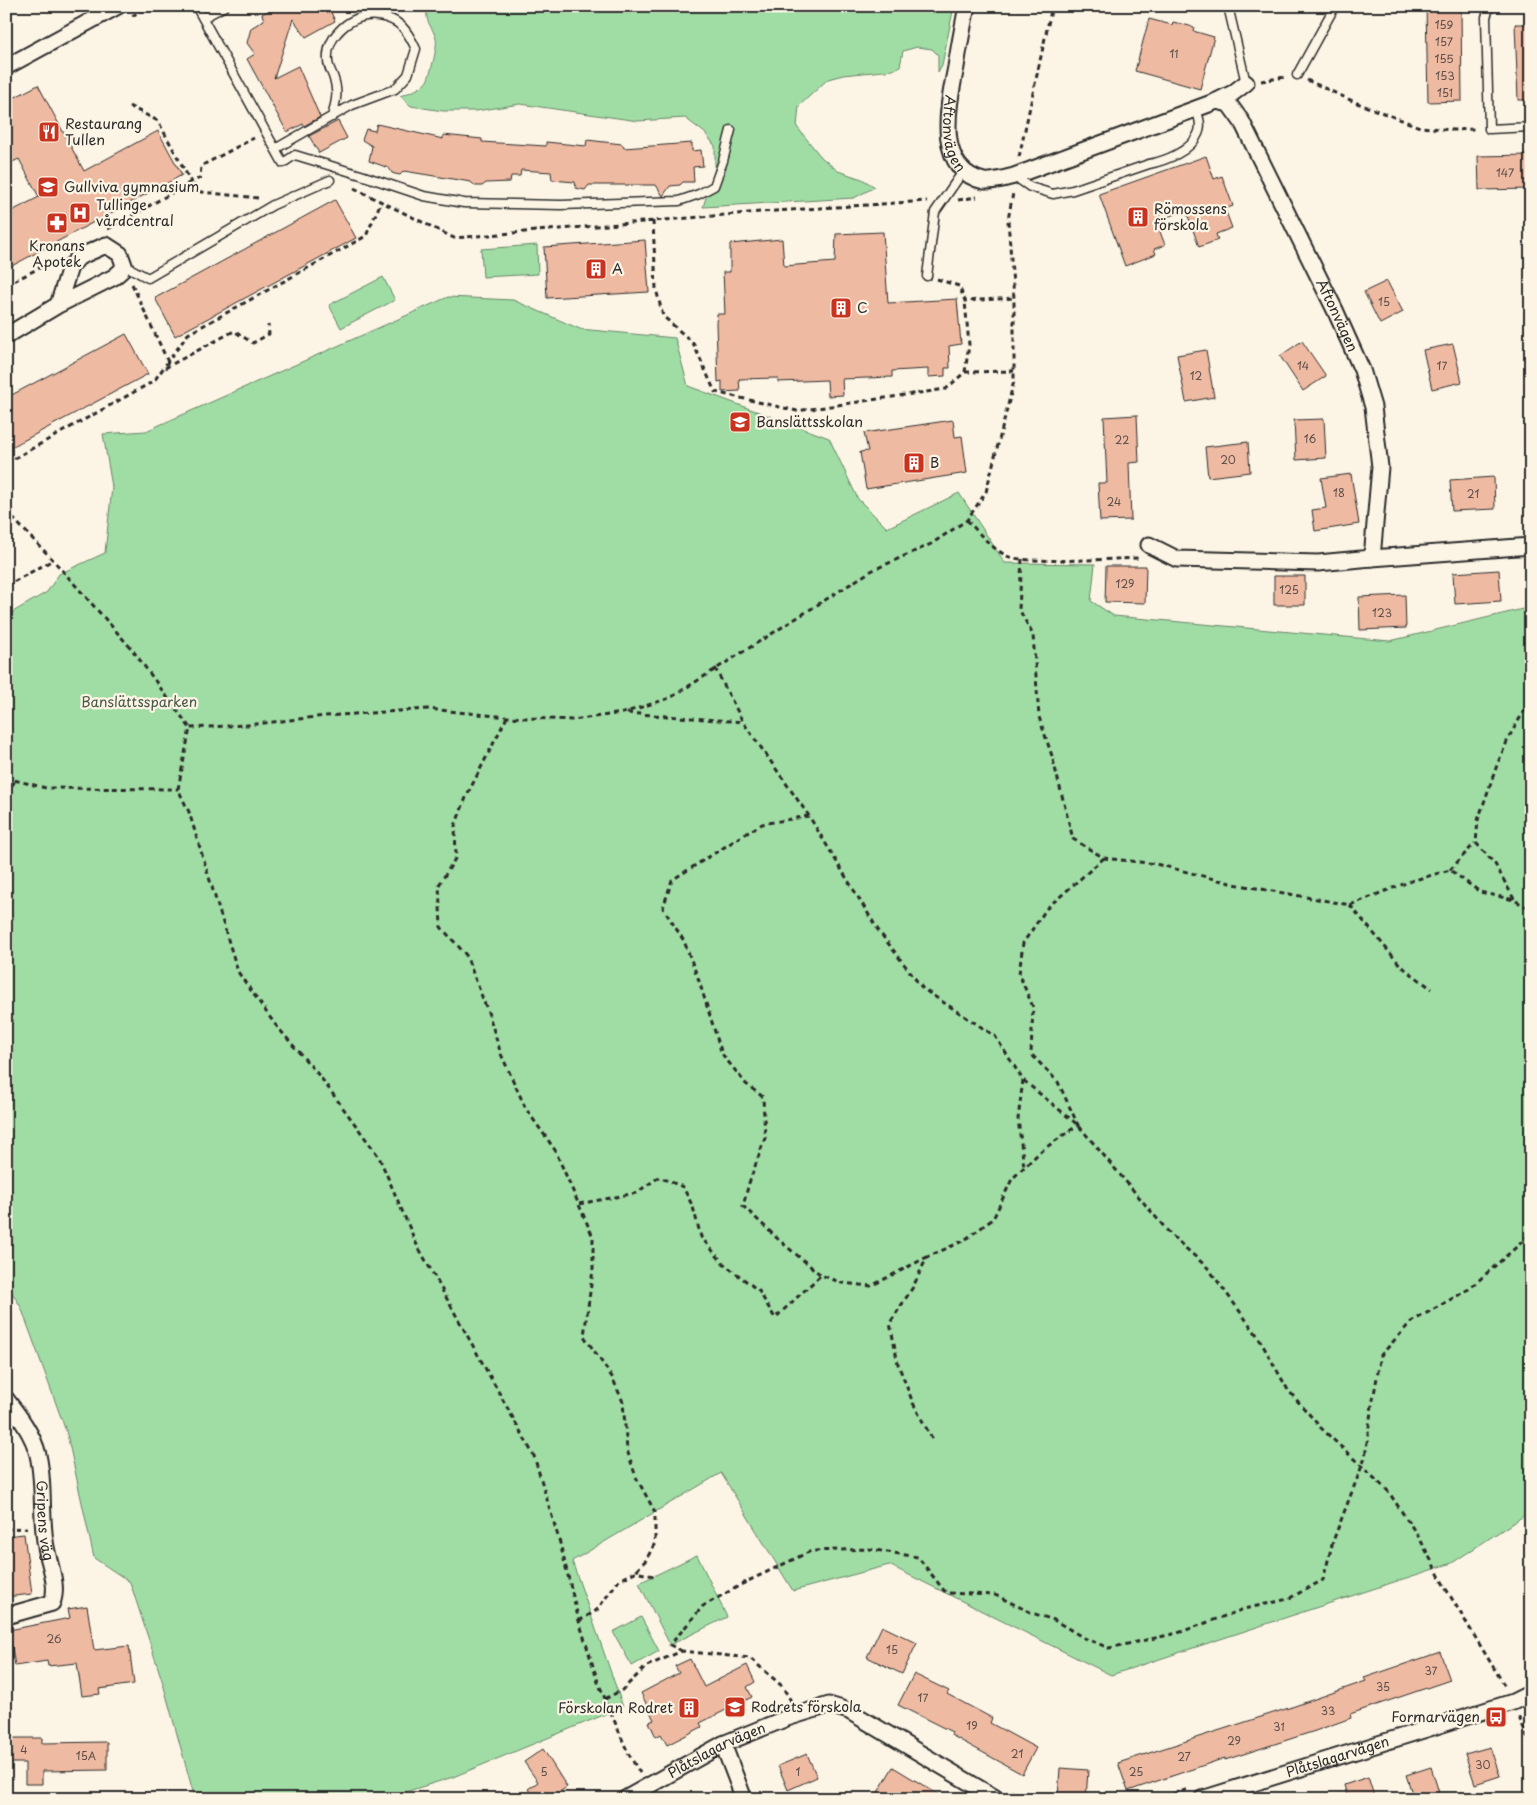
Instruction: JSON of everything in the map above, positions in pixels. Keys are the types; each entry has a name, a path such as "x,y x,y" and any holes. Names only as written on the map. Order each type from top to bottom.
{"street":[{"path":"6,67 118,6"},
{"name":"Aftonvägen","path":"967,6 947,112 948,141 955,160 964,170 971,176 986,181 1014,176 1217,101 1246,83"},
{"name":"Aftonvägen","path":"1217,101 1229,104 1242,122 1335,310 1362,370 1373,407 1380,467 1372,558"},
{"path":"6,336 58,305 114,277 121,271 124,265 120,254 106,245 79,257 70,267 58,305"},
{"path":"1148,544 1177,559 1318,563 1531,546"},
{"name":"Gripens väg","path":"6,1399 20,1417 34,1442 38,1455 42,1481 43,1527 55,1591 52,1603 6,1616"},
{"name":"Plåtslagarvägen","path":"1202,1799 1510,1696 1531,1693"},
{"name":"Plåtslagarvägen","path":"625,1799 722,1744 799,1714 829,1705 849,1711 1002,1794"},
{"path":"722,1744 744,1799"}],"lane":[{"path":"196,6 283,163 294,155 424,196 464,203 561,205 679,201 714,186 731,130"},
{"path":"203,18 225,6"},
{"path":"1228,6 1246,83"},
{"path":"1297,75 1335,6"},
{"path":"1490,6 1486,17 1489,129 1531,127"},
{"path":"275,149 332,117 352,105 394,89 408,75 416,49 408,32 392,18 373,15 354,19 342,27 333,40 329,49 328,62 337,88 337,99 332,117"},
{"path":"1014,176 1030,187 1053,194 1073,190 1158,162 1182,151 1192,143 1198,133 1199,117 1195,108"},
{"path":"927,276 935,212 964,170"},
{"path":"124,265 148,278 274,205 330,180"}],"path":[{"path":"190,728 247,725 325,716 429,709 507,717 572,720 624,713 670,698 871,570 931,544 967,520 986,492 1014,381 1014,298 1008,220 1014,176 1052,6"},
{"path":"1246,83 1297,75 1357,103 1420,127 1453,130 1489,129"},
{"path":"129,106 158,121 191,182 201,192 269,200 274,205"},
{"path":"106,229 200,178 201,166 256,137 267,134"},
{"path":"6,463 154,381 188,334 366,236 381,202"},
{"path":"653,221 656,289 663,316 693,343 715,392 797,411 946,389 965,372 969,346 965,301 959,286 927,276"},
{"path":"6,285 57,259"},
{"path":"124,265 168,362"},
{"path":"965,301 1014,298"},
{"path":"163,369 234,331 253,343 269,334 268,325"},
{"path":"965,372 1014,372"},
{"path":"6,511 53,560 131,648 190,728 178,789 189,812 238,972 274,1023 321,1078 379,1157 416,1243 534,1456 560,1543 579,1621 598,1682 628,1753 647,1786"},
{"path":"967,520 1008,558 1139,558 1148,544"},
{"path":"1022,559 1019,609 1033,635 1039,717 1052,756 1074,840 1104,858 1156,864 1234,884 1350,905 1411,882 1450,870 1476,843 1478,820 1497,765 1508,737 1531,699"},
{"path":"6,586 53,560"},
{"path":"6,575 11,584"},
{"path":"715,668 743,722 809,816 878,930 924,989 995,1036 1023,1080 1078,1125 1171,1235 1208,1268 1257,1335 1288,1390 1321,1428 1388,1492 1420,1539 1446,1589 1510,1696 1531,1747"},
{"path":"624,713 743,722"},
{"path":"507,717 467,795 455,826 456,857 439,885 441,927 466,955 488,1012 501,1054 526,1109 555,1150 593,1237 593,1270 584,1336 612,1377 622,1402 626,1450 636,1477 655,1512 655,1543 646,1560 635,1572 618,1582 597,1610 579,1621"},
{"path":"6,778 46,788 178,789"},
{"path":"6,792 16,780"},
{"path":"809,816 762,824 672,880 663,908 684,941 722,1054 746,1084 763,1098 765,1138 748,1183 743,1206 779,1240 821,1275 842,1283 871,1286 963,1241 993,1219 1012,1179 1041,1151 1078,1125"},
{"path":"1476,843 1495,864 1514,900"},
{"path":"1078,1125 1058,1082 1031,1054 1033,1007 1019,974 1022,943 1047,908 1104,858"},
{"path":"1450,870 1480,892 1514,900 1531,909"},
{"path":"1350,905 1401,966 1432,989"},
{"path":"1023,1080 1018,1119 1024,1168"},
{"path":"579,1204 636,1193 659,1177 683,1187 693,1207 701,1237 724,1264 759,1292 775,1318 821,1275"},
{"path":"799,1714 782,1686 750,1658 682,1651 670,1645 703,1606 762,1574 811,1551 869,1549 918,1557 946,1593 995,1595 1032,1613 1054,1620 1084,1638 1108,1648 1178,1632 1244,1609 1288,1599 1323,1580 1334,1541 1366,1452 1381,1355 1411,1322 1469,1289 1531,1234"},
{"path":"927,1257 913,1287 890,1323 898,1364 913,1403 932,1439"},
{"path":"6,1529 43,1527"},
{"path":"635,1572 654,1576"},
{"path":"605,1699 622,1690 647,1666 682,1651"},
{"path":"1002,1794 1024,1799"}],"green space":[{"path":"427,6 954,6 942,65 938,72 938,55 932,49 917,47 903,51 900,66 893,70 843,75 828,79 799,106 797,127 821,157 838,171 862,179 875,187 854,198 703,207 715,169 715,146 705,133 685,118 638,121 520,104 476,111 443,111 411,106 400,96 425,84 432,67 436,48 436,39 427,17"},
{"path":"537,245 538,274 483,277 481,249"},
{"path":"383,277 395,300 341,328 329,305"},
{"name":"Banslättssparken","path":"448,297 513,300 580,329 675,338 688,386 829,438 858,499 887,528 959,493 1005,563 1095,564 1091,601 1114,616 1390,641 1531,607 1531,1511 1452,1563 1111,1675 889,1565 793,1591 721,1473 572,1561 623,1707 453,1777 383,1799 195,1799 162,1680 130,1582 94,1558 67,1434 21,1307 6,1283 6,616 47,592 59,574 105,553 112,487 103,434 146,431"},
{"path":"697,1555 727,1617 670,1645 639,1583"},
{"path":"641,1617 659,1651 632,1666 613,1632"}],"building":[{"path":"277,6 328,6 335,21 306,37 293,19 274,78 298,66 320,117 304,126 303,124 287,132 247,59 255,54 247,43 251,28 264,20 262,14"},
{"path":"1426,6 1461,6 1462,101 1428,102"},
{"path":"1149,19 1172,25 1173,22 1194,27 1193,31 1214,37 1200,89 1135,71"},
{"path":"1515,24 1531,24 1531,100 1518,100"},
{"path":"38,85 84,171 158,131 182,175 6,269 6,214 39,197 19,159 6,165 6,102"},
{"path":"338,121 347,138 319,153 309,136"},
{"path":"377,124 443,139 443,135 482,139 482,142 546,146 546,142 586,146 587,140 622,144 624,148 692,143 692,151 701,150 703,166 693,167 694,182 683,182 680,185 670,186 663,196 656,185 589,185 585,190 576,188 575,182 552,180 551,172 521,170 520,176 511,176 510,182 486,183 482,186 475,186 471,182 404,171 400,175 395,174 389,168 369,161 372,146 362,140 366,129 375,131"},
{"path":"1531,155 1531,189 1479,190 1478,156"},
{"name":"Römossens förskola","path":"1206,156 1214,179 1222,176 1233,206 1225,209 1232,228 1216,234 1218,240 1199,247 1186,210 1156,221 1165,245 1154,249 1156,254 1125,266 1099,194"},
{"path":"335,200 356,238 175,336 155,298"},
{"name":"C","path":"883,232 888,303 957,299 961,344 949,346 950,368 945,368 945,376 928,377 928,369 892,371 892,377 842,379 843,395 828,396 827,380 778,382 778,378 739,379 740,391 722,392 722,381 718,382 716,323 717,314 725,314 723,272 730,272 730,244 782,239 784,266 835,262 836,234"},
{"name":"A","path":"645,240 649,292 547,298 544,247"},
{"path":"1387,281 1403,312 1380,324 1364,292"},
{"path":"126,334 148,374 6,450 6,398"},
{"path":"1302,341 1326,376 1303,391 1280,356"},
{"path":"1453,344 1462,382 1432,389 1423,350"},
{"path":"1206,350 1214,397 1186,402 1177,355"},
{"path":"1137,415 1139,462 1129,463 1131,520 1100,521 1098,483 1107,483 1104,417"},
{"path":"1324,419 1326,458 1296,460 1294,420"},
{"name":"B","path":"953,420 955,437 962,436 967,473 866,489 860,452 868,451 864,433"},
{"path":"1248,442 1250,472 1208,477 1205,447"},
{"path":"1351,474 1359,524 1315,531 1312,510 1326,508 1321,478"},
{"path":"1494,477 1495,509 1452,511 1450,480"},
{"path":"1106,566 1146,566 1145,603 1105,602"},
{"path":"1499,570 1501,601 1455,604 1453,573"},
{"path":"1274,576 1305,576 1305,605 1274,605"},
{"path":"1405,595 1406,628 1360,630 1359,597"},
{"path":"24,1534 32,1594 6,1597 6,1536"},
{"path":"87,1606 94,1650 129,1646 134,1684 99,1689 100,1694 82,1696 77,1663 48,1666 47,1661 15,1666 9,1630 70,1618 68,1609"},
{"path":"882,1626 917,1643 902,1674 867,1657"},
{"path":"1440,1652 1450,1680 1350,1714 1351,1718 1315,1731 1225,1760 1225,1758 1128,1791 1118,1763 1292,1707 1366,1681 1364,1678"},
{"name":"Förskolan Rodret","path":"690,1659 704,1687 747,1665 755,1682 747,1687 752,1697 700,1723 702,1727 667,1745 661,1734 656,1737 649,1722 654,1720 641,1693 679,1673 675,1666"},
{"path":"914,1674 949,1691 947,1694 992,1718 990,1723 1036,1748 1022,1774 951,1735 952,1732 898,1705"},
{"path":"6,1738 42,1738 42,1743 107,1742 107,1770 42,1771 42,1784 25,1784 25,1763 6,1763"},
{"path":"1490,1747 1500,1776 1475,1784 1465,1754"},
{"path":"543,1749 567,1787 549,1799 535,1799 528,1789 538,1782 524,1762"},
{"path":"807,1754 817,1777 788,1790 778,1766"},
{"path":"893,1767 946,1799 886,1799 877,1794"},
{"path":"1431,1767 1441,1799 1414,1799 1406,1775"},
{"path":"1060,1768 1088,1770 1086,1799 1058,1798"},
{"path":"1368,1777 1375,1799 1348,1799 1344,1785"}],"place":[{"name":"Restaurang Tullen","path":"49,132"},
{"name":"Gullviva gymnasium","path":"48,187"},
{"name":"Tullinge vårdcentral","path":"80,213"},
{"name":"Römossens förskola","path":"1138,217"},
{"name":"Kronans Apotek","path":"57,223"},
{"name":"A","path":"596,269"},
{"name":"C","path":"841,308"},
{"name":"Banslättsskolan","path":"740,422"},
{"name":"B","path":"914,463"},
{"name":"Rodrets förskola","path":"735,1707"},
{"name":"Förskolan Rodret","path":"689,1708"},
{"name":"Formarvägen","path":"1496,1717"}]}
